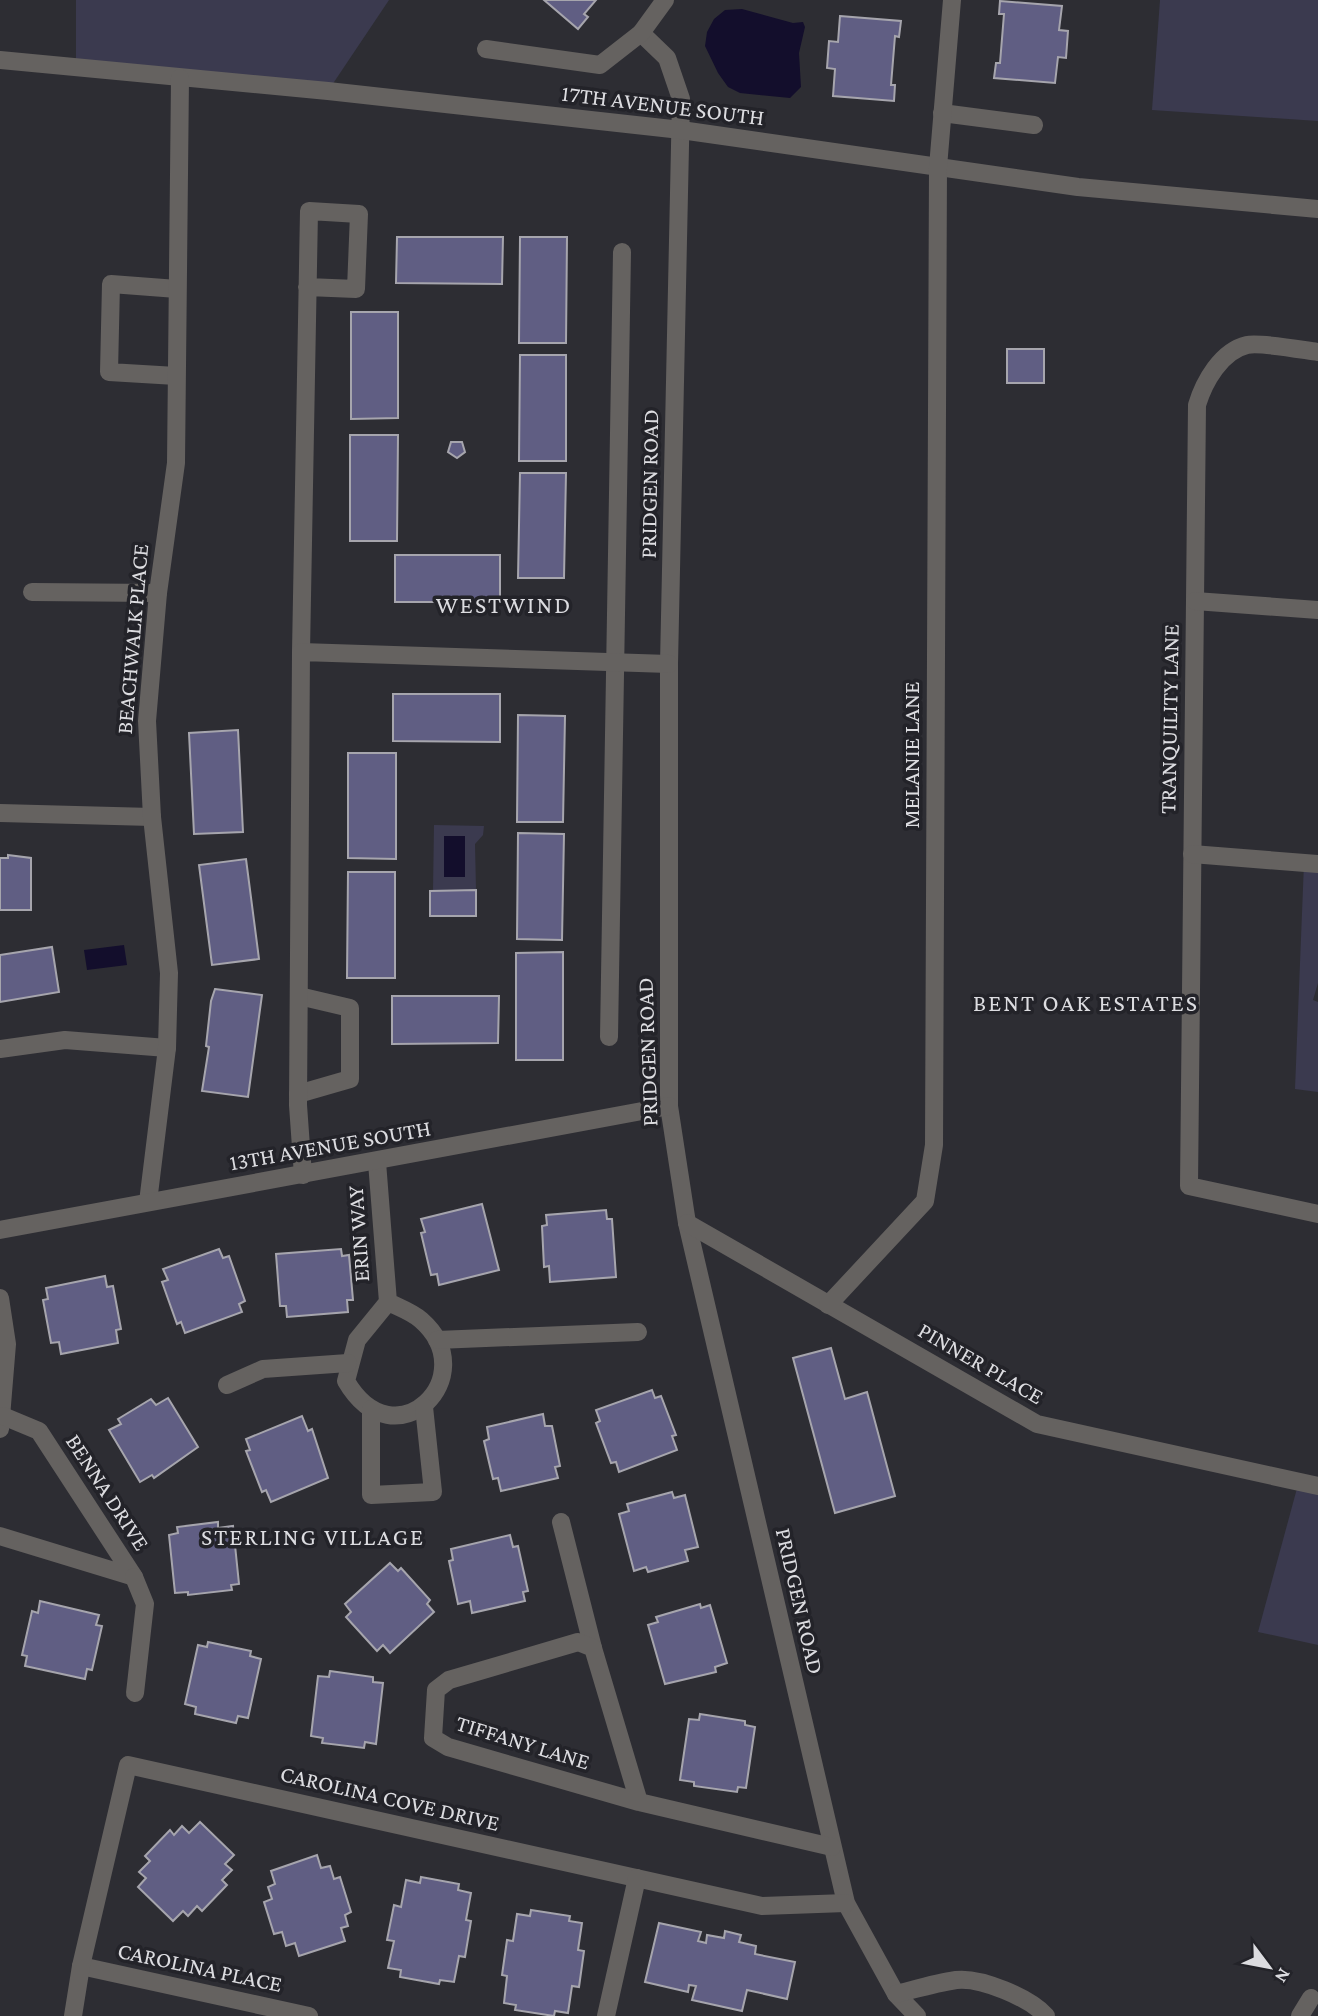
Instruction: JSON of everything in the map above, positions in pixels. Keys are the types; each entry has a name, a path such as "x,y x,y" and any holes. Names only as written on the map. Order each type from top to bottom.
{"street":[{"path":"486,49 600,65 641,33 665,0"},
{"name":"MELANIE LANE","path":"828,1305 925,1201 934,1145 938,167 952,0"},
{"name":"PRIDGEN ROAD","path":"641,33 667,58 681,99 669,664 669,1106 687,1223 846,1903 897,1994 917,2016"},
{"name":"17TH AVENUE SOUTH","path":"0,60 328,91 681,130 1078,187 1318,209"},
{"name":"BEACHWALK PLACE","path":"148,1202 167,1048 169,973 152,817 147,721 158,593 176,463 180,78"},
{"path":"942,113 1034,125"},
{"path":"303,1175 298,1094 301,652 307,287 309,211 359,214 356,289 307,287"},
{"path":"609,1037 613,662 622,252"},
{"path":"176,376 109,372 111,284 177,289"},
{"name":"TRANQUILITY LANE","path":"1318,352 1247,345 1227,356 1205,380 1197,405 1189,1186 1318,1214"},
{"path":"32,592 158,593"},
{"path":"1195,601 1318,610"},
{"path":"301,652 669,664"},
{"path":"0,813 152,817"},
{"path":"1192,855 1318,864"},
{"path":"298,1094 350,1079 350,1008 299,996"},
{"path":"0,1049 65,1040 167,1048"},
{"name":"13TH AVENUE SOUTH","path":"0,1230 669,1106"},
{"name":"ERIN WAY","path":"348,1363 357,1339 388,1302 377,1162"},
{"name":"PINNER PLACE","path":"687,1223 1037,1424 1318,1486"},
{"name":"BENNA DRIVE","path":"0,1297 7,1344 1,1422 39,1431 139,1582 145,1604 135,1693"},
{"name":"ERIN WAY","path":"388,1302 420,1319 437,1340"},
{"path":"227,1385 263,1369 348,1363 346,1381 364,1406 382,1414 403,1415 424,1408 440,1385 444,1367 437,1340 638,1332"},
{"path":"371,1409 372,1495 433,1492 424,1408"},
{"path":"561,1522 593,1648"},
{"name":"BENNA DRIVE","path":"0,1536 134,1577"},
{"name":"TIFFANY LANE","path":"639,1802 593,1648 578,1642 449,1680 436,1690 433,1738 448,1747 639,1802 832,1847"},
{"name":"CAROLINA COVE DRIVE","path":"81,1966 128,1765 762,1906 846,1903"},
{"path":"606,2016 637,1878"},
{"path":"73,2016 81,1966"},
{"name":"CAROLINA PLACE","path":"81,1966 309,2016"},
{"path":"897,1994 959,1980 1006,1990 1039,2008 1046,2016"},
{"path":"1300,2016 1311,1998"}],"shaded area":[{"path":"76,0 389,0 328,91 76,68"},
{"path":"1160,0 1318,0 1318,121 1152,110"},
{"path":"742,9 793,23 803,22 805,27 799,53 801,87 790,98 740,93 728,87 718,73 705,46 707,32 714,19 725,10"},
{"path":"434,825 484,826 483,835 475,844 476,890 433,891"},
{"path":"444,836 465,836 465,877 444,877"},
{"path":"1304,863 1318,865 1318,983 1313,1000 1318,1002 1318,1092 1295,1089"},
{"path":"124,945 127,965 87,970 84,950"},
{"path":"1299,1481 1318,1486 1318,1645 1258,1632"}],"building":[{"path":"544,0 596,0 584,14 588,17 578,29"},
{"path":"1000,1 1062,6 1059,30 1068,31 1066,58 1058,57 1055,83 994,78 996,63 1000,63 1004,14 999,14"},
{"path":"840,16 901,21 899,37 895,36 891,85 895,85 894,101 833,96 835,69 827,68 829,41 838,42"},
{"path":"397,237 503,237 502,284 396,283"},
{"path":"520,237 567,237 566,343 519,343"},
{"path":"351,312 398,312 398,418 351,419"},
{"path":"1007,349 1044,349 1044,383 1007,383"},
{"path":"520,355 566,355 566,461 519,461"},
{"path":"350,435 398,435 397,541 350,541"},
{"path":"451,442 462,442 465,452 457,458 448,452"},
{"path":"520,473 566,473 564,578 518,578"},
{"path":"395,555 500,555 500,602 395,602"},
{"path":"393,694 500,694 500,742 393,741"},
{"path":"518,715 565,716 563,822 517,822"},
{"path":"238,730 243,832 194,834 189,733"},
{"path":"348,753 396,753 396,859 348,858"},
{"path":"518,833 564,834 562,940 517,939"},
{"path":"8,855 31,858 31,910 0,910 0,858 8,858"},
{"path":"246,859 259,959 212,965 199,865"},
{"path":"348,872 395,872 395,978 347,978"},
{"path":"476,890 476,916 430,916 430,891"},
{"path":"52,947 59,992 0,1002 0,955"},
{"path":"563,952 563,1060 516,1060 516,953"},
{"path":"215,989 262,995 248,1097 202,1091 209,1047 206,1046 211,1001"},
{"path":"392,996 499,996 498,1043 392,1044"},
{"path":"482,1204 499,1270 439,1285 437,1274 431,1275 421,1233 425,1232 421,1219"},
{"path":"606,1210 607,1219 612,1219 616,1277 550,1282 549,1266 544,1267 542,1226 547,1225 546,1215"},
{"path":"219,1249 223,1258 229,1256 245,1301 239,1304 242,1312 185,1333 181,1322 177,1324 162,1282 168,1280 163,1269"},
{"path":"341,1249 342,1256 349,1255 353,1300 347,1300 348,1312 287,1317 286,1306 280,1306 276,1254"},
{"path":"105,1276 107,1287 113,1286 121,1329 116,1330 118,1343 61,1354 59,1342 51,1343 43,1300 48,1299 46,1288"},
{"path":"831,1348 845,1399 867,1392 895,1496 835,1513 793,1358"},
{"path":"652,1390 655,1398 661,1396 676,1435 672,1436 677,1450 619,1472 616,1462 611,1463 596,1423 600,1421 596,1410"},
{"path":"168,1398 198,1447 154,1478 152,1475 140,1482 109,1430 121,1424 118,1419 151,1399 156,1405"},
{"path":"543,1414 545,1426 552,1426 560,1466 555,1467 558,1478 501,1491 498,1478 493,1479 484,1441 489,1439 487,1427"},
{"path":"302,1416 308,1431 312,1429 328,1478 271,1502 266,1490 262,1492 246,1451 250,1450 246,1439"},
{"path":"672,1492 674,1498 685,1495 698,1547 685,1550 688,1561 648,1572 646,1567 634,1571 619,1514 629,1511 627,1504"},
{"path":"218,1522 218,1528 233,1526 239,1584 231,1585 232,1590 188,1595 188,1592 175,1593 169,1535 178,1533 177,1527"},
{"path":"510,1535 513,1547 518,1546 528,1591 523,1592 525,1601 472,1613 470,1601 458,1604 449,1561 453,1560 451,1549"},
{"path":"390,1563 398,1571 401,1568 430,1600 427,1604 434,1612 390,1653 383,1645 377,1651 346,1617 351,1612 345,1604"},
{"path":"40,1601 99,1615 96,1625 102,1626 92,1670 87,1669 85,1679 25,1666 27,1656 22,1655 32,1611 38,1613"},
{"path":"700,1604 701,1608 710,1605 727,1663 715,1667 716,1672 665,1684 648,1625 658,1622 656,1617"},
{"path":"208,1642 251,1651 250,1656 261,1659 248,1718 238,1716 236,1723 195,1714 196,1707 185,1704 198,1645 207,1647"},
{"path":"330,1671 373,1677 373,1682 383,1683 376,1744 365,1742 364,1748 322,1743 323,1738 311,1736 318,1676 329,1677"},
{"path":"700,1714 745,1721 745,1725 755,1727 746,1788 738,1787 737,1792 694,1786 694,1782 680,1780 689,1719 699,1720"},
{"path":"200,1822 234,1855 225,1864 232,1870 222,1880 227,1885 202,1911 197,1906 188,1916 183,1911 173,1921 138,1887 146,1878 139,1872 150,1861 145,1856 170,1830 174,1835 182,1826 189,1833"},
{"path":"317,1855 321,1868 330,1866 334,1879 340,1877 351,1912 345,1915 348,1926 341,1928 345,1941 299,1956 295,1943 286,1946 282,1932 274,1934 264,1902 272,1899 268,1887 275,1884 271,1871"},
{"path":"421,1877 459,1884 458,1890 471,1893 466,1920 471,1921 465,1957 459,1956 454,1982 440,1980 439,1984 400,1977 401,1970 388,1968 394,1941 387,1940 394,1905 401,1907 406,1880 420,1883"},
{"path":"531,1910 570,1916 569,1921 582,1923 578,1950 584,1951 579,1987 572,1986 568,2013 555,2011 554,2016 515,2010 516,2005 504,2003 507,1976 502,1975 507,1940 513,1941 517,1914 530,1916"},
{"path":"659,1923 701,1932 698,1941 706,1943 707,1935 724,1938 725,1931 741,1935 739,1942 756,1946 755,1954 795,1962 787,1999 747,1990 742,2011 692,2000 696,1986 689,1985 688,1992 645,1982"}],"district":[{"name":"WESTWIND","path":"504,604"},
{"name":"BENT OAK ESTATES","path":"1086,1002"},
{"name":"STERLING VILLAGE","path":"313,1536"}]}
